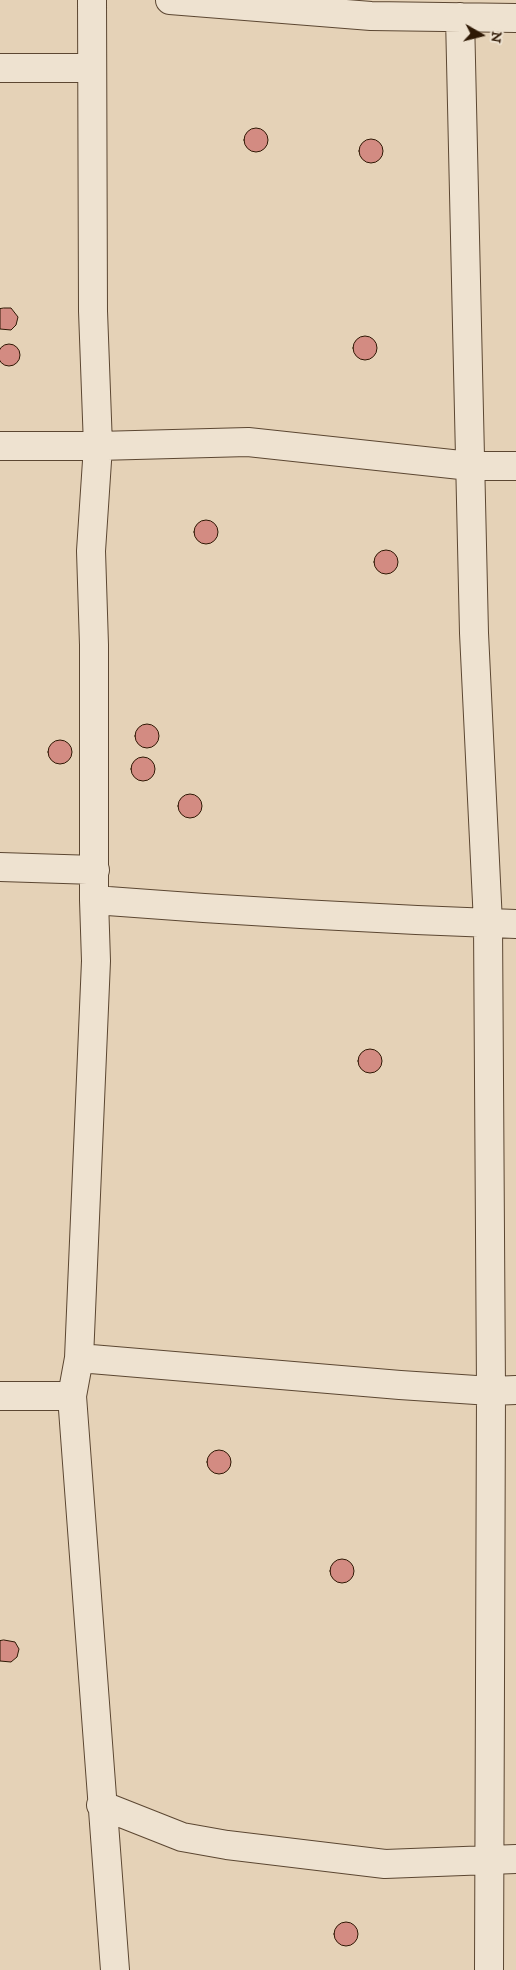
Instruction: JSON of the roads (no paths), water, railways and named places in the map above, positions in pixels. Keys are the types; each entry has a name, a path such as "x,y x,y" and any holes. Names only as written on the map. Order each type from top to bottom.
{"street":[{"path":"92,0 93,311 98,446 91,551 94,645 94,900 96,978 79,1358 72,1396 101,1805 115,1970"},
{"path":"170,0 372,16 516,18"},
{"path":"460,17 474,633 488,923 503,1391 503,1860 489,1970"},
{"path":"0,68 92,68"},
{"path":"0,446 98,446 248,442 470,466 516,466"},
{"path":"0,867 95,870"},
{"path":"94,900 237,911 516,924"},
{"path":"79,1358 503,1391"},
{"path":"0,1396 72,1396"},
{"path":"101,1805 182,1837 227,1846 385,1864 503,1860"}]}
